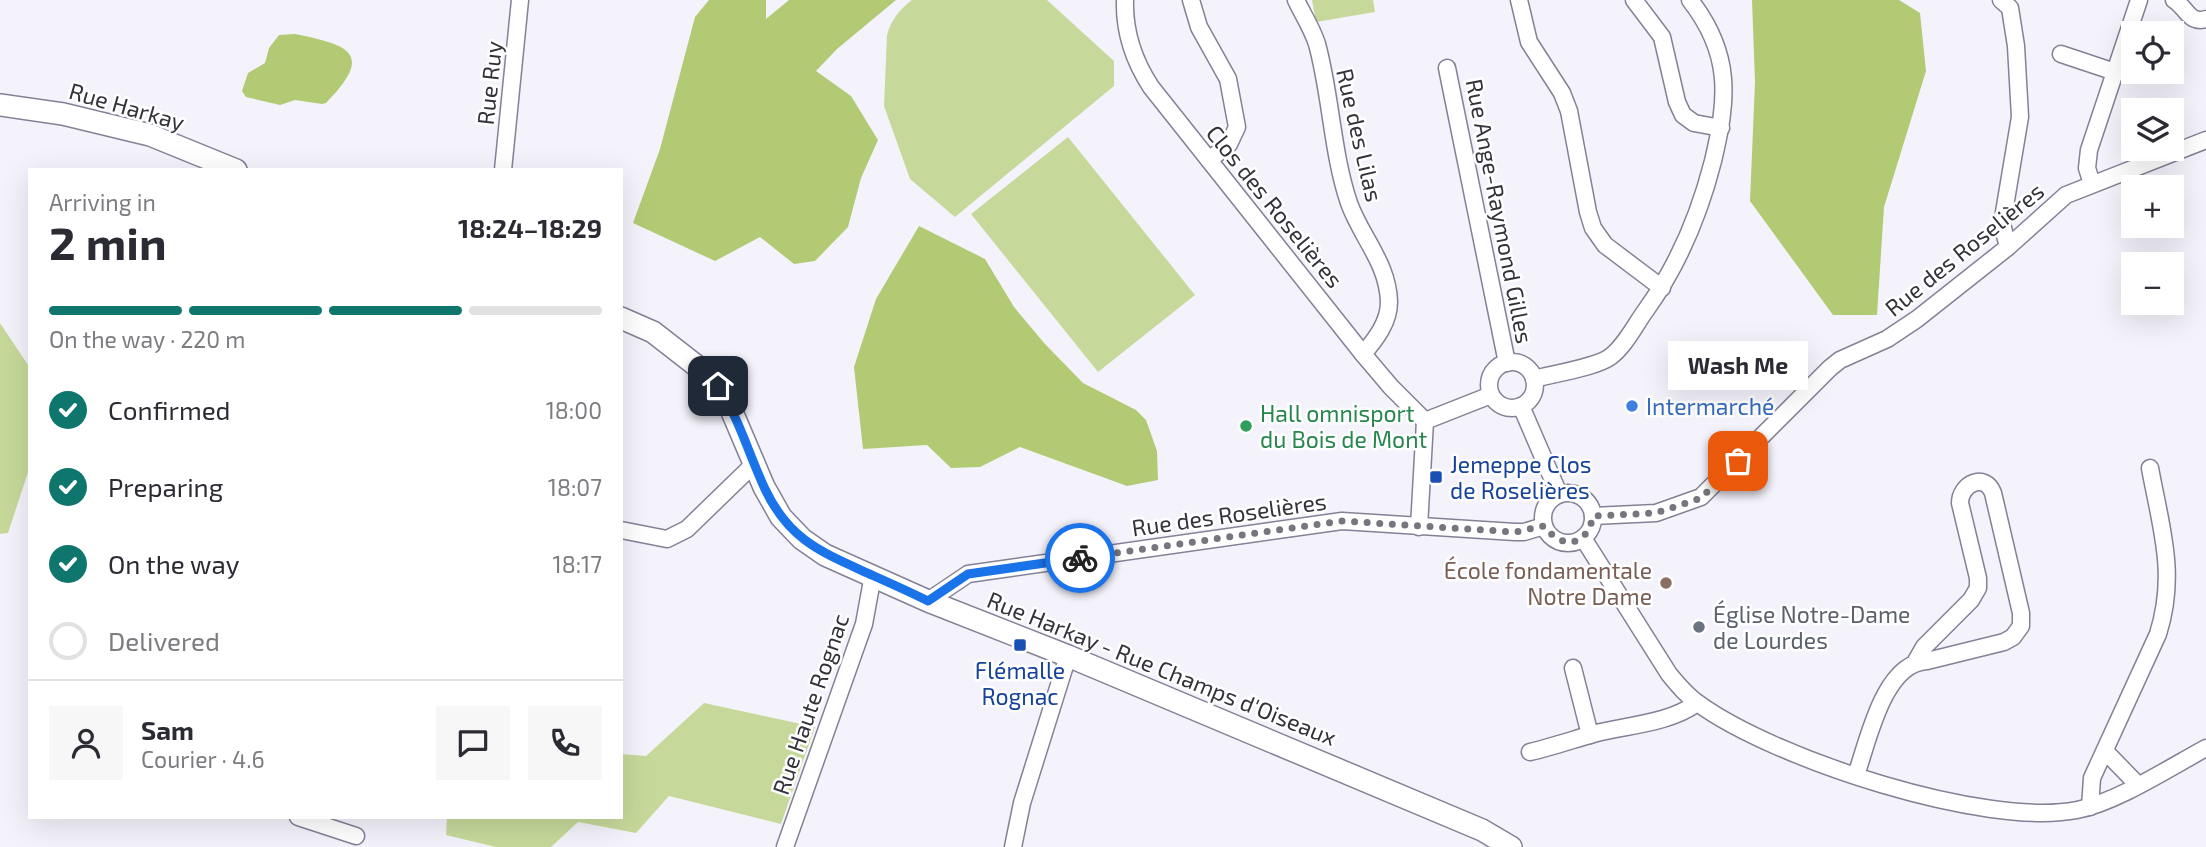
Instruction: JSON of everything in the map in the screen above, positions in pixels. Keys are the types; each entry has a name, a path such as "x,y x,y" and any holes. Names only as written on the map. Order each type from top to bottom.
{"street":[{"name":"Rue Ruy","path":"503,168 520,0"},
{"name":"Clos des Roselières","path":"1125,0 1130,41 1145,78 1363,354 1391,387 1426,421"},
{"path":"1191,0 1199,27 1228,79 1237,127 1230,144 1209,160"},
{"name":"Rue des Lilas","path":"1296,0 1316,43 1348,197 1356,219 1378,257 1388,293 1389,306 1384,323 1363,354"},
{"path":"1519,0 1529,42 1562,93 1569,111 1593,228 1605,245 1662,288"},
{"path":"1634,0 1662,37 1677,102 1683,115 1694,123 1721,128"},
{"path":"1534,379 1607,359 1618,348 1662,288 1683,250 1700,210 1721,128 1725,92 1720,57 1711,32 1690,0"},
{"path":"2001,0 2010,8 2016,46 2020,117 2001,224 2008,247"},
{"path":"2092,184 2087,168 2089,150 2139,0"},
{"path":"2174,0 2192,19 2206,19"},
{"path":"2061,54 2115,72"},
{"name":"Rue Ange-Raymond Gilles","path":"1447,68 1507,363"},
{"name":"Rue Harkay","path":"0,105 63,114 150,135 231,168"},
{"name":"Rue des Roselières","path":"1593,516 1656,513 1701,498 1830,368 1840,360 1887,339 1917,319 2008,247 2066,195 2206,140"},
{"name":"Rue Harkay - Rue Champs d'Oiseaux","path":"623,319 653,332 718,386 730,407 771,501 791,529 825,555 928,601 1068,656 1482,830 1511,847"},
{"path":"1507,363 1521,364 1534,379 1531,398 1521,406 1514,408 1500,405 1491,395 1491,375 1495,369 1507,363"},
{"path":"1419,527 1426,421 1491,395"},
{"path":"1521,406 1559,494"},
{"path":"623,530 667,539 687,529 754,464"},
{"path":"2090,807 2092,778 2158,634 2167,600 2168,562 2150,468"},
{"path":"1856,775 1881,702 1898,677 1916,661 1924,647 1976,592 1978,578 1960,495 1973,483 1986,483 1993,493 2021,613 2021,626 2013,637 2004,642 1927,661 1916,661"},
{"path":"1571,493 1581,497 1589,505 1593,516 1591,528 1583,538 1568,543 1553,538 1544,526 1543,513 1549,501 1559,494 1571,493"},
{"name":"Rue des Roselières","path":"928,601 968,574 1342,521 1515,532 1544,526"},
{"path":"1583,538 1669,674 1697,702 1713,714 1808,759 1928,796 2031,813 2090,807 2206,748"},
{"name":"Rue Haute Rognac","path":"785,847 864,624 873,575"},
{"path":"1013,847 1023,803 1068,656"},
{"path":"1573,668 1590,735"},
{"path":"1530,752 1672,716 1697,702"},
{"path":"2105,751 2137,784"},
{"path":"304,819 356,836"}],"green space":[{"path":"709,0 766,0 766,19 789,0 896,0 837,49 816,71 851,96 878,140 861,178 848,227 815,261 794,264 760,237 715,261 633,223 660,149 695,17"},
{"path":"912,0 1047,0 1114,61 1114,86 955,217 910,179 884,106 887,35 897,15"},
{"path":"1312,0 1373,0 1375,12 1316,22"},
{"path":"1752,0 1899,0 1920,13 1926,71 1884,207 1877,315 1833,315 1750,201 1755,82"},
{"path":"295,34 330,42 349,54 352,62 341,86 322,104 295,100 280,105 246,97 242,91 248,73 265,63 269,48 279,35"},
{"path":"1068,137 1195,295 1098,372 971,214"},
{"path":"919,226 985,259 1014,307 1083,383 1136,410 1146,420 1157,451 1158,480 1127,486 1020,447 980,467 951,468 927,445 863,449 854,367 876,299"},
{"path":"0,323 28,365 28,472 8,533 0,534"},
{"path":"704,703 815,727 781,824 669,796 636,833 578,822 551,847 496,847 446,835 447,819 623,819 623,754 646,756"}],"way so far":[{"path":"1080,558 1342,521 1515,532 1544,526 1553,538 1568,543 1583,538 1591,528 1593,516 1656,513 1701,498 1738,461"}],"place":[{"name":"Intermarché","path":"1632,406"},
{"name":"Hall omnisport du Bois de Mont","path":"1246,426"},
{"name":"Wash Me","path":"1738,461"},
{"name":"Jemeppe Clos de Roselières","path":"1436,477"},
{"name":"École fondamentale Notre Dame","path":"1666,583"},
{"name":"Église Notre-Dame de Lourdes","path":"1699,627"},
{"name":"Flémalle Rognac","path":"1020,645"}],"route":[{"path":"718,386 730,407 764,487 781,517 802,539 825,555 928,601 968,574 1080,558"}]}
